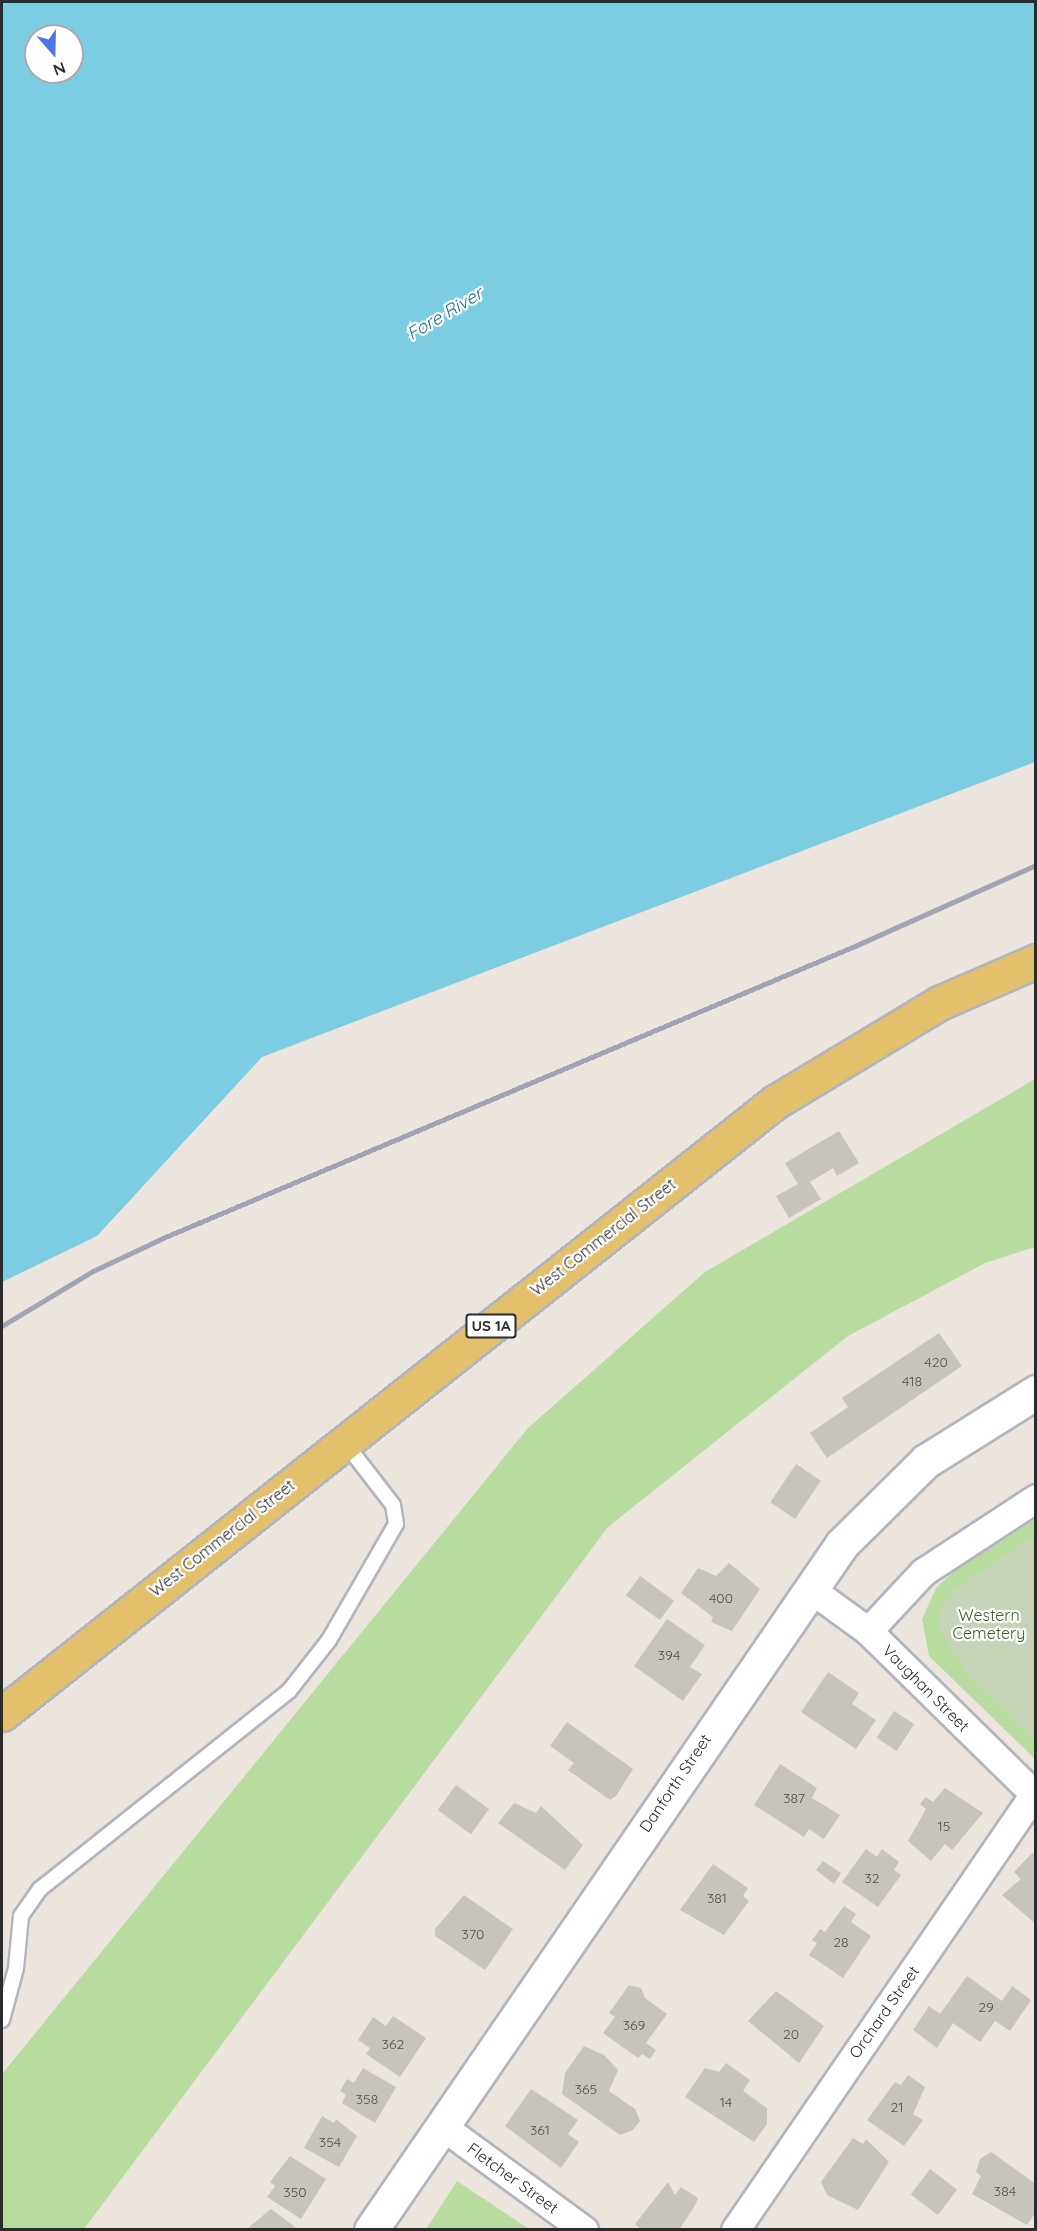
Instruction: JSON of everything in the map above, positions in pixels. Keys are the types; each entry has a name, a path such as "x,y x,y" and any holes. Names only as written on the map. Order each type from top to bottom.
{"main road":[{"name":"West Commercial Street","path":"2,1714 775,1101 939,1003 1035,961"}],"street":[{"name":"Danforth Street","path":"371,2229 809,1588 896,1485 958,1438 1035,1392"},
{"path":"868,1631 923,1572 1035,1498"},
{"name":"Vaughan Street","path":"809,1588 868,1631 1034,1795"},
{"name":"Orchard Street","path":"735,2229 1034,1795"},
{"name":"Fletcher Street","path":"442,2126 584,2229"}],"lane":[{"path":"2,2020 16,1968 21,1917 40,1889 289,1691 329,1640 396,1524 393,1505 344,1442"}],"green space":[{"path":"1035,1079 1035,1247 985,1263 848,1336 608,1527 84,2229 2,2229 2,2074 528,1428 705,1272"},
{"path":"1035,1513 1035,1537 952,1593 1018,1723 1035,1740 1035,1759 929,1656 922,1619 936,1588 952,1573"},
{"name":"Western Cemetery","path":"1035,1537 1035,1740 965,1671 939,1629 940,1609 952,1593"},
{"path":"457,2181 529,2229 426,2229"}],"water":[{"name":"Fore River","path":"2,2 1035,2 1035,762 262,1057 97,1236 2,1282"}],"building":[{"path":"839,1131 859,1163 837,1176 833,1168 810,1182 821,1199 789,1218 776,1196 798,1184 785,1163"},
{"path":"939,1333 962,1366 827,1458 810,1433 848,1407 842,1398"},
{"path":"796,1464 821,1481 795,1519 770,1502"},
{"path":"729,1563 760,1589 732,1631 711,1622 713,1617 681,1593 698,1568 716,1576"},
{"path":"640,1576 674,1601 660,1620 626,1595"},
{"path":"667,1619 705,1645 690,1667 702,1674 683,1701 634,1666"},
{"path":"828,1672 859,1693 852,1704 876,1720 856,1749 801,1712"},
{"path":"894,1711 914,1724 897,1751 877,1738"},
{"path":"567,1722 633,1769 616,1796 610,1800 568,1770 574,1763 550,1746"},
{"path":"780,1764 817,1788 812,1798 840,1815 824,1839 809,1829 804,1837 754,1805"},
{"path":"456,1785 489,1809 471,1834 438,1810"},
{"path":"945,1788 983,1813 952,1850 945,1844 931,1861 908,1841 926,1809 920,1804 926,1797 933,1802"},
{"path":"514,1803 536,1813 541,1806 583,1845 565,1870 498,1823"},
{"path":"866,1849 877,1857 882,1849 899,1862 894,1870 901,1875 878,1907 842,1882"},
{"path":"1032,1853 1036,1855 1036,1924 1002,1895 1021,1879 1014,1872"},
{"path":"823,1861 841,1873 834,1884 816,1870"},
{"path":"713,1864 748,1888 743,1896 749,1901 724,1935 680,1910"},
{"path":"464,1895 513,1929 485,1970 435,1936 435,1929"},
{"path":"844,1906 856,1914 851,1922 871,1936 843,1978 809,1955 817,1943 812,1940 820,1929 825,1932"},
{"path":"967,1976 1002,2001 1012,1986 1031,2000 1010,2031 995,2021 980,2042 953,2023 937,2048 913,2030 929,2006 940,2014"},
{"path":"629,1985 641,1988 645,1998 667,2014 646,2043 656,2050 650,2059 642,2054 638,2058 603,2033 615,2017 609,2013"},
{"path":"776,1991 824,2026 799,2063 748,2021"},
{"path":"393,2016 426,2038 400,2077 366,2054 370,2048 358,2040 373,2017 386,2026"},
{"path":"584,2046 604,2055 618,2070 609,2091 635,2109 640,2121 633,2130 620,2135 562,2094 565,2073"},
{"path":"726,2063 750,2080 743,2091 767,2108 767,2124 754,2142 685,2097 705,2068 719,2072"},
{"path":"363,2068 396,2087 375,2123 342,2103 346,2095 340,2091 347,2079 354,2083"},
{"path":"908,2075 925,2087 913,2114 923,2120 904,2146 867,2120 895,2082 901,2085"},
{"path":"531,2089 578,2120 568,2134 579,2142 561,2168 505,2126"},
{"path":"322,2116 334,2123 336,2119 357,2136 339,2167 304,2148"},
{"path":"853,2138 863,2144 866,2139 889,2162 858,2210 827,2195 821,2182"},
{"path":"991,2152 1036,2184 1036,2212 1027,2225 972,2194 981,2176 976,2172 980,2159"},
{"path":"290,2156 326,2179 301,2219 267,2197 275,2186 270,2182"},
{"path":"930,2169 957,2189 938,2215 911,2195"},
{"path":"668,2182 675,2195 681,2187 698,2198 694,2207 679,2230 642,2230 635,2224"},
{"path":"271,2209 299,2230 248,2228"}],"railway":[{"path":"2,1326 93,1271 163,1238 855,946 1036,865"}]}
